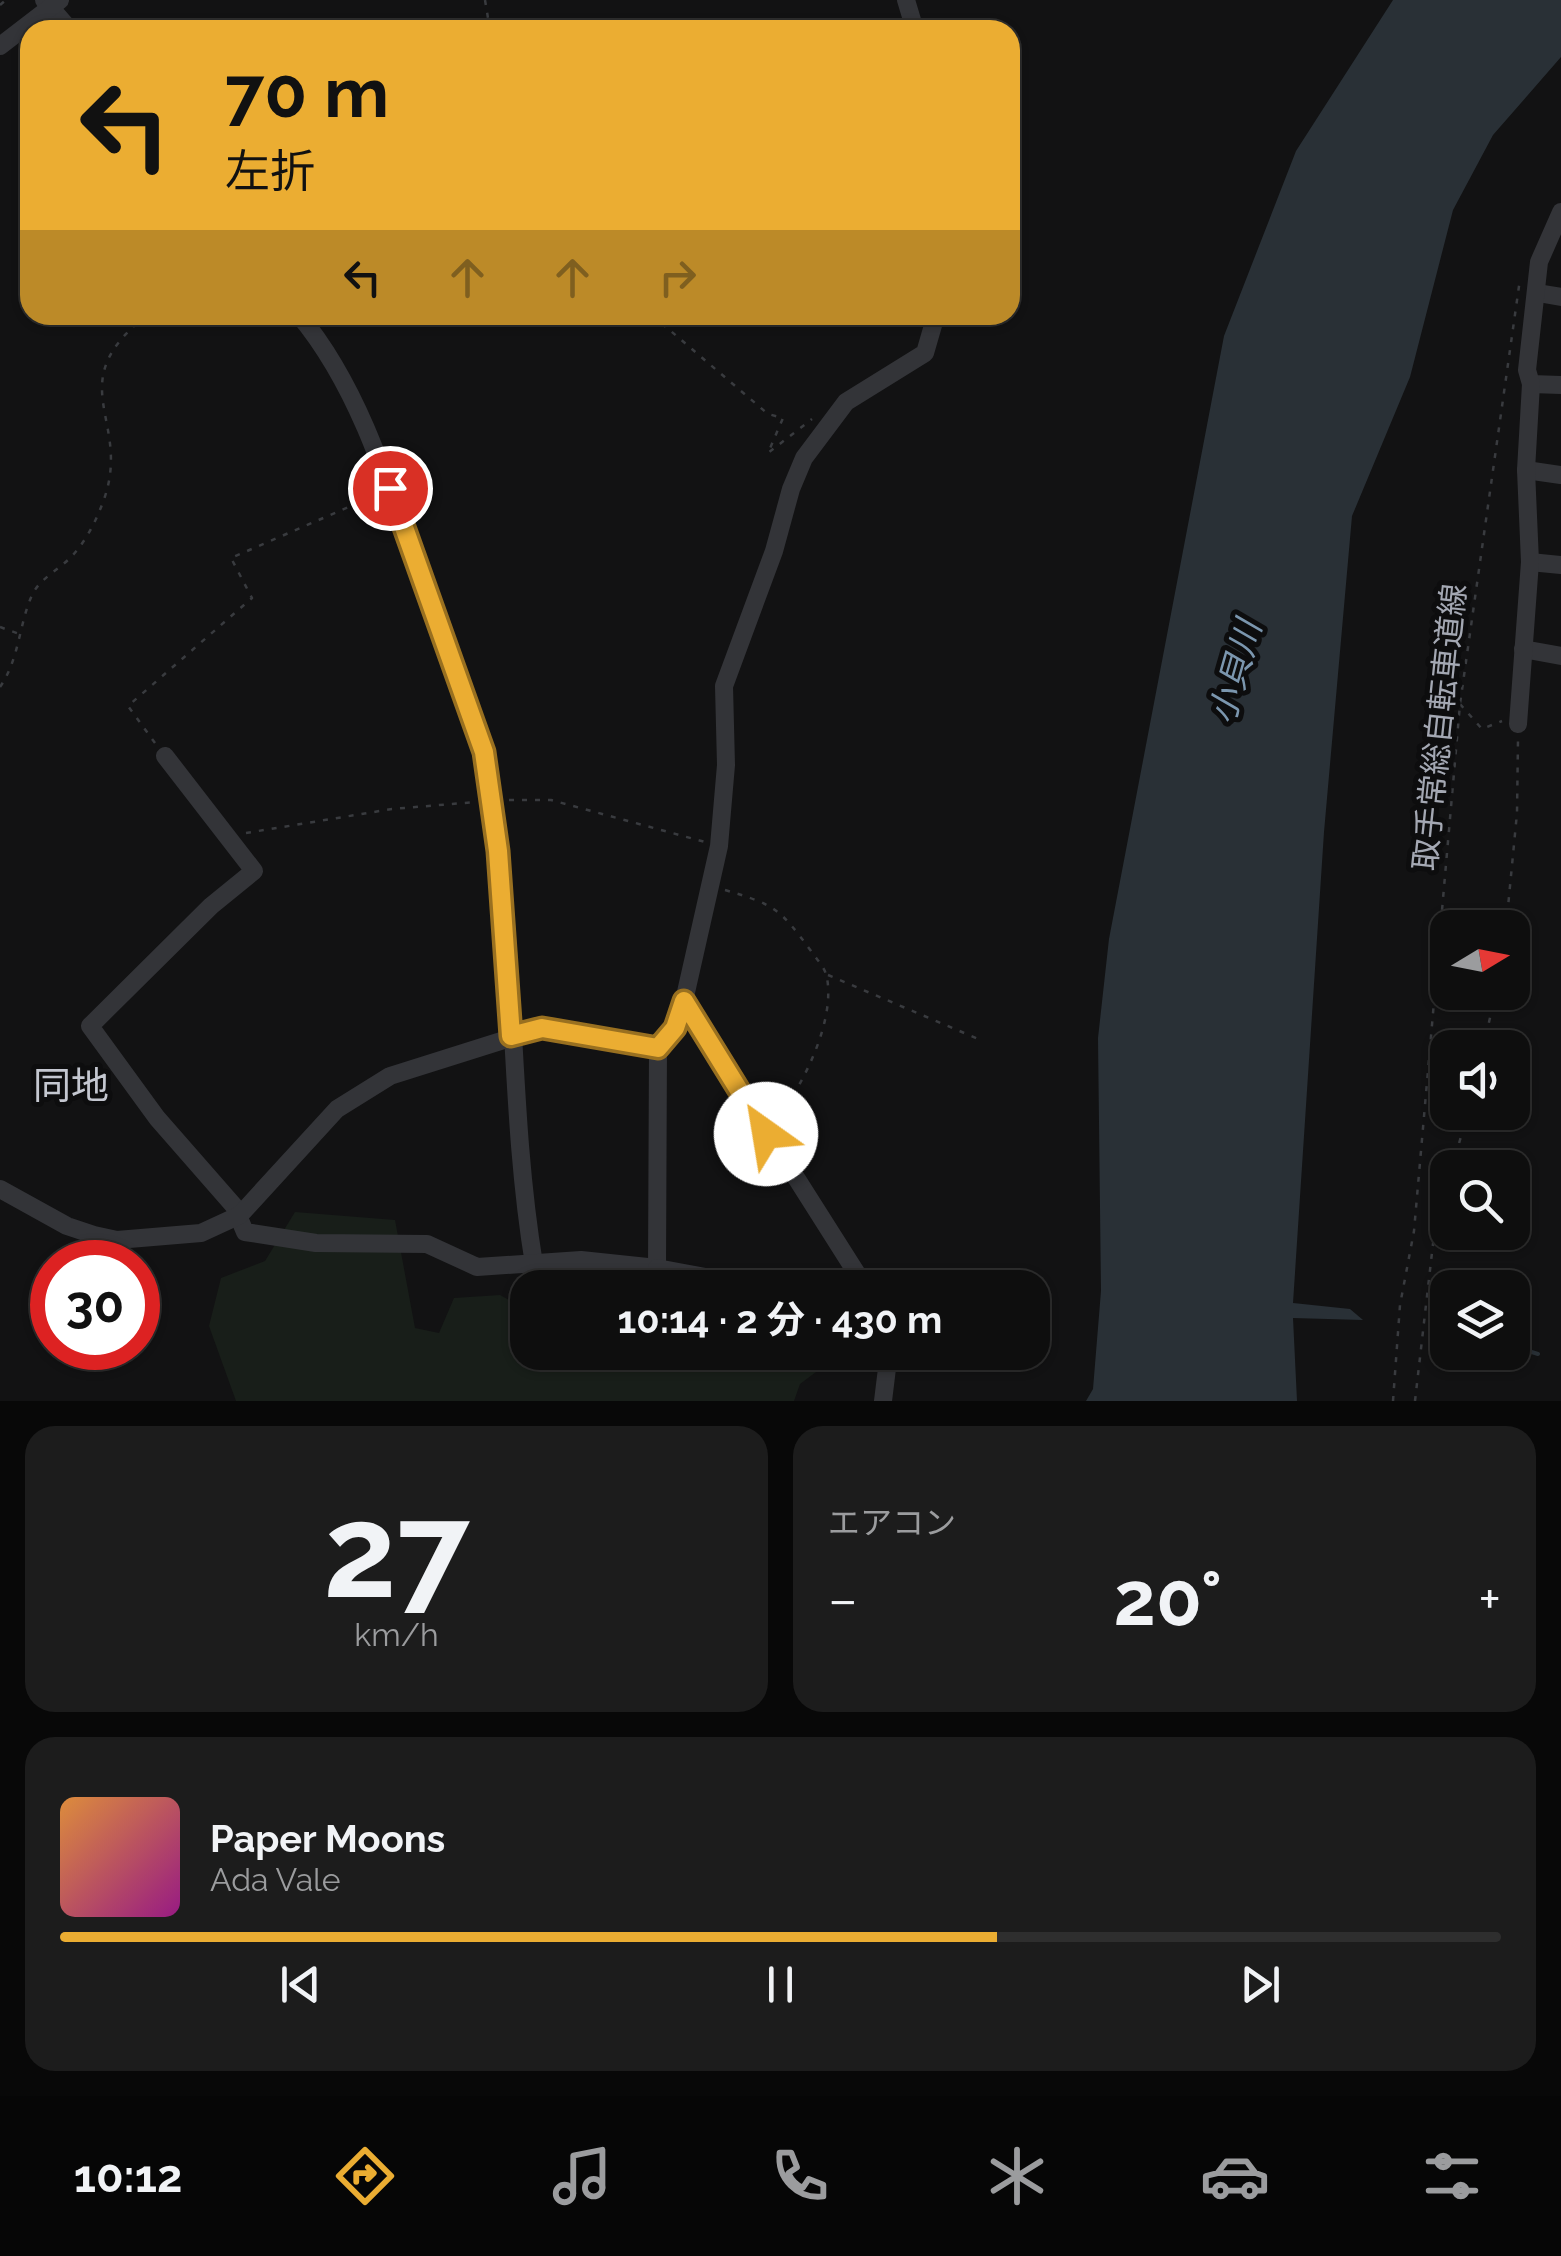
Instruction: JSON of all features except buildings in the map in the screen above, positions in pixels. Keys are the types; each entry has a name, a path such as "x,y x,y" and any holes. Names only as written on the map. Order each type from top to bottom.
{"street":[{"path":"30,20 51,2"},
{"path":"0,46 20,29"},
{"path":"1518,724 1530,562 1526,470 1531,384 1527,370 1539,262 1561,212"},
{"path":"1538,293 1561,297"},
{"path":"306,325 341,377 390,488 433,620 484,752 521,1186 534,1264"},
{"path":"657,1268 658,1048 675,1028 684,1001 719,846 726,765 724,686 804,458 846,402 925,353 933,325"},
{"path":"1531,384 1561,385"},
{"path":"1526,470 1561,474"},
{"path":"1530,562 1561,565"},
{"path":"1523,649 1561,656"},
{"path":"165,756 254,870 210,906 90,1026 157,1118 240,1216 245,1232 316,1244 427,1244 477,1267 581,1260 668,1270"},
{"path":"684,1001 854,1270"},
{"path":"0,1189 67,1226 117,1240 202,1234 240,1216 337,1108 361,1089 542,1028 658,1048"},
{"path":"883,1401 884,1370"}],"path":[{"path":"0,5 6,0"},
{"name":"取手常総自転車道線","path":"1392,1401 1400,1305 1414,1230 1460,704 1521,277"},
{"path":"0,686 23,636 32,594 72,556 103,503 113,450 102,406 102,370 121,336 135,325"},
{"path":"664,325 768,414 784,418 768,454 818,413"},
{"path":"165,756 128,706 252,598 231,558 390,488"},
{"path":"0,627 23,636"},
{"path":"1460,704 1482,728 1505,720 1518,724 1517,813 1508,910"},
{"path":"230,836 392,809 551,800 719,846"},
{"path":"709,885 782,912 826,974 983,1041"},
{"path":"766,1134 802,1086 820,1030 826,974"},
{"path":"1415,1401 1432,1250"}],"shaded area":[{"path":"295,1212 395,1220 415,1328 439,1333 454,1298 500,1295 510,1301 510,1370 819,1370 800,1384 794,1401 236,1401 209,1326 221,1278 265,1261"}],"water":[{"name":"小貝川","path":"1393,0 1561,0 1561,57 1493,135 1453,210 1410,377 1352,516 1324,832 1293,1303 1350,1309 1363,1320 1293,1318 1297,1401 1086,1401 1093,1389 1101,1291 1098,1038 1109,939 1224,336 1296,151"}],"waterway":[{"path":"1530,1352 1538,1354"}],"district":[{"name":"同地","path":"71,1085"}],"route":[{"path":"390,488 433,620 484,752 498,851 511,1036 542,1028 658,1048 675,1028 684,1001 766,1134"}]}
